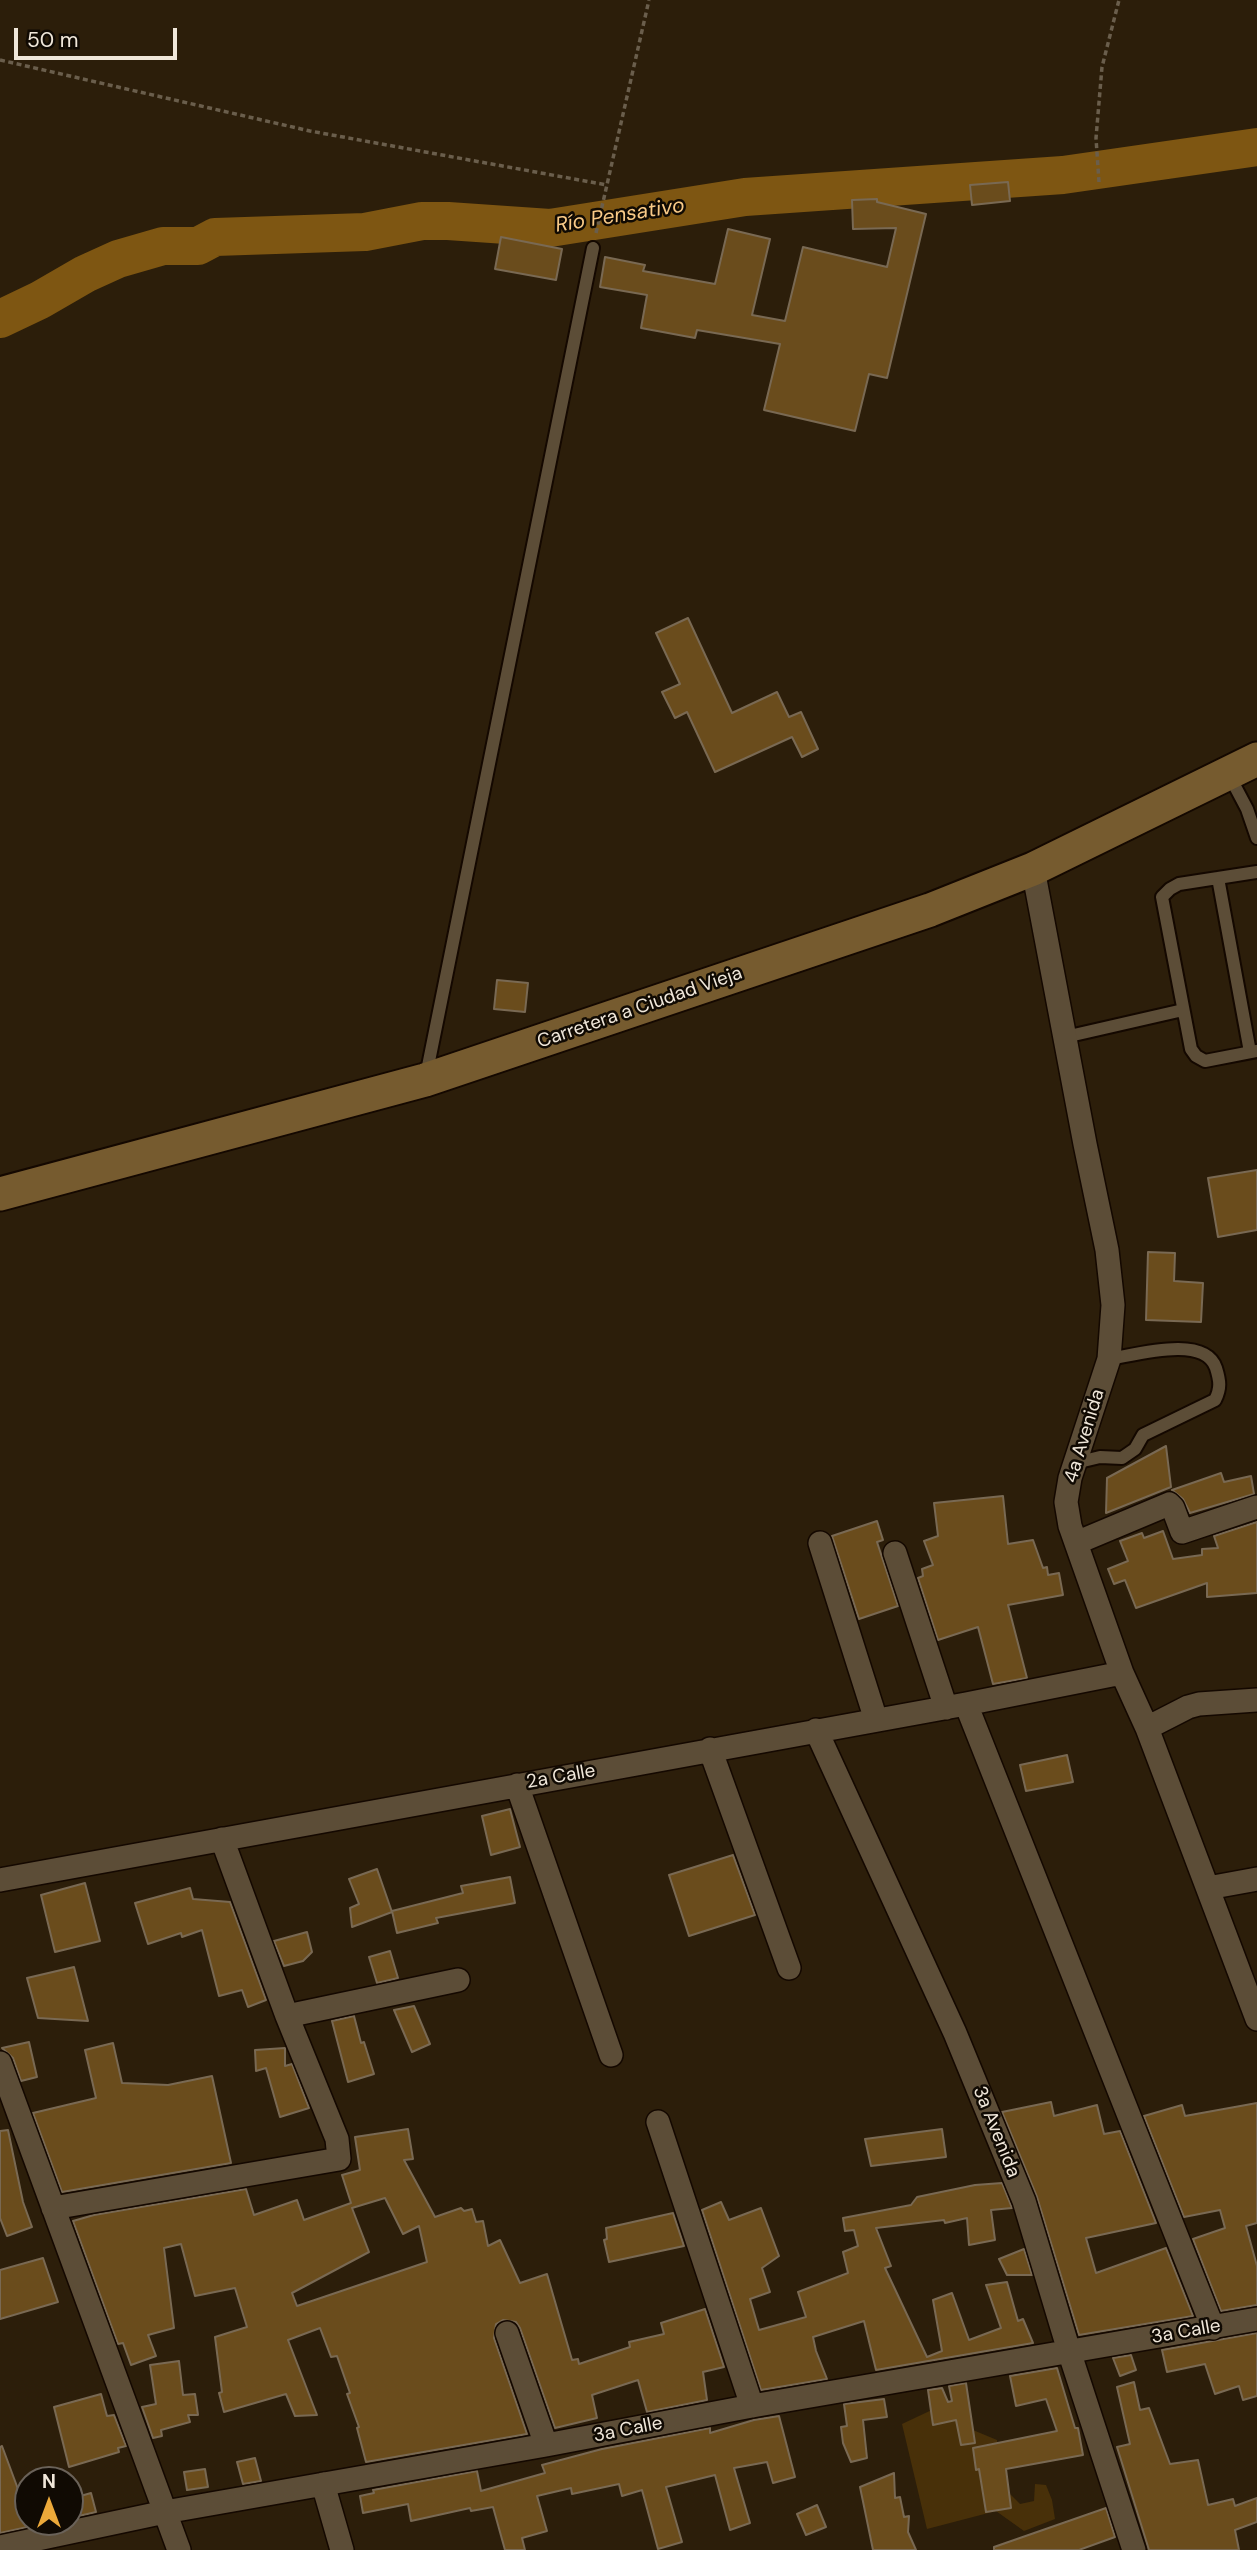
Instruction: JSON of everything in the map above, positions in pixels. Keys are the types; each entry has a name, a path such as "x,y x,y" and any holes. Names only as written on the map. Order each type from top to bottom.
{"main road":[{"name":"Carretera a Ciudad Vieja","path":"0,1194 425,1080 930,910 1033,869 1243,766"}],"street":[{"name":"4a Avenida","path":"1033,869 1107,1250 1113,1305 1109,1359 1074,1464 1066,1502 1070,1526 1122,1673 1147,1728 1257,2019"},
{"path":"1076,1543 1169,1504 1182,1532 1257,1507"},
{"path":"820,1543 876,1720"},
{"path":"895,1553 1213,2328"},
{"name":"2a Calle","path":"0,1880 956,1706 1122,1673"},
{"path":"1147,1728 1188,1707 1257,1700"},
{"name":"3a Avenida","path":"816,1730 955,2033 1020,2189 1133,2550"},
{"path":"710,1749 789,1968"},
{"path":"517,1785 611,2055"},
{"path":"53,2208 338,2159 337,2139 287,2016 222,1839"},
{"path":"1208,1888 1257,1879"},
{"path":"287,2016 458,1980"},
{"path":"0,2063 179,2550"},
{"path":"658,2122 752,2406"},
{"name":"3a Calle","path":"0,2547 165,2512 752,2406 1257,2319"},
{"path":"507,2333 546,2445"},
{"path":"323,2484 342,2550"}],"lane":[{"path":"425,1080 593,248"},
{"path":"1243,766 1248,809 1257,838"},
{"path":"1217,878 1254,1052 1205,1060 1196,1056 1191,1049 1162,897 1179,884 1217,878 1257,872"},
{"path":"1065,1037 1183,1010"},
{"path":"1074,1464 1100,1457 1122,1458 1135,1449 1143,1435 1215,1400 1220,1389 1214,1362 1206,1354 1199,1352 1183,1348 1109,1359"}],"path":[{"path":"596,232 649,0"},
{"path":"1099,182 1096,138 1102,67 1119,0"},
{"path":"0,60 310,131 606,187"}],"shaded area":[{"path":"953,2400 956,2423 997,2440 999,2483 1020,2504 1034,2501 1035,2484 1046,2485 1055,2519 1024,2531 996,2511 927,2529 902,2424"}],"building":[{"path":"1008,182 1010,201 972,205 970,185"},
{"path":"877,199 877,202 926,214 887,378 869,374 855,431 764,410 780,344 697,330 695,338 641,328 647,295 600,287 605,257 645,265 643,271 715,284 728,229 770,239 752,315 785,321 803,247 887,267 896,228 853,229 852,200"},
{"path":"501,237 562,249 556,280 495,269"},
{"path":"688,618 732,713 777,692 789,717 801,712 818,749 802,757 792,737 715,772 687,712 675,718 662,692 680,684 656,633"},
{"path":"497,980 528,983 525,1012 494,1009"},
{"path":"1257,1170 1257,1230 1218,1237 1208,1178"},
{"path":"1148,1252 1175,1253 1174,1281 1203,1283 1201,1322 1146,1320"},
{"path":"1166,1446 1171,1487 1106,1513 1107,1478"},
{"path":"1221,1473 1224,1482 1251,1476 1254,1494 1190,1513 1183,1499 1172,1490"},
{"path":"1003,1496 1008,1544 1033,1540 1043,1568 1047,1567 1048,1575 1059,1573 1063,1595 1008,1605 1027,1678 993,1684 978,1627 938,1640 918,1578 923,1576 922,1569 933,1565 924,1541 938,1536 934,1503"},
{"path":"877,1521 883,1540 877,1542 898,1606 859,1619 832,1536"},
{"path":"1257,1522 1257,1593 1207,1597 1207,1583 1136,1608 1125,1580 1114,1584 1108,1569 1128,1561 1120,1541 1142,1533 1144,1538 1163,1531 1173,1559 1202,1555 1202,1549 1218,1548 1214,1536"},
{"path":"1067,1755 1073,1782 1026,1791 1020,1765"},
{"path":"510,1809 520,1847 491,1855 482,1816"},
{"path":"733,1855 755,1915 689,1936 669,1875"},
{"path":"377,1869 392,1912 352,1927 350,1908 359,1904 349,1879"},
{"path":"510,1877 515,1903 436,1918 438,1923 397,1933 392,1911 463,1893 461,1886"},
{"path":"85,1883 100,1941 55,1952 41,1895"},
{"path":"190,1888 193,1899 230,1902 266,2000 248,2007 242,1990 219,1996 202,1930 182,1937 181,1933 148,1944 135,1903"},
{"path":"307,1932 312,1952 303,1961 284,1966 274,1941"},
{"path":"390,1951 398,1978 377,1983 369,1957"},
{"path":"74,1967 88,2021 38,2018 27,1978"},
{"path":"414,2006 430,2044 412,2052 394,2010"},
{"path":"354,2016 361,2043 364,2042 374,2074 348,2082 332,2021"},
{"path":"29,2042 37,2077 21,2081 13,2058 2,2048"},
{"path":"113,2043 122,2083 168,2085 212,2076 231,2163 62,2192 33,2113 96,2098 85,2050"},
{"path":"285,2048 285,2066 292,2064 309,2108 280,2117 266,2068 256,2071 255,2050"},
{"path":"1051,2102 1054,2116 1097,2105 1104,2134 1120,2131 1156,2223 1086,2238 1096,2273 1166,2248 1193,2316 1079,2335 1037,2197 1002,2112"},
{"path":"1257,2103 1257,2223 1246,2226 1257,2266 1257,2305 1221,2311 1193,2239 1225,2228 1220,2210 1184,2217 1144,2116 1182,2105 1185,2116"},
{"path":"408,2129 413,2159 404,2160 435,2217 461,2208 464,2211 472,2209 476,2222 483,2221 488,2246 500,2240 520,2283 547,2274 572,2360 578,2359 579,2364 630,2347 629,2342 664,2334 661,2323 705,2309 724,2367 703,2372 707,2400 647,2412 638,2380 592,2395 597,2418 555,2428 520,2328 516,2322 503,2320 496,2324 494,2338 527,2434 366,2462 357,2428 359,2427 347,2394 350,2393 337,2356 331,2357 320,2328 288,2340 317,2415 295,2416 286,2394 224,2412 219,2393 222,2392 215,2337 247,2327 235,2288 195,2296 181,2244 164,2248 174,2328 148,2335 156,2356 131,2365 123,2343 118,2344 73,2221 246,2189 254,2215 297,2200 304,2220 351,2203 342,2175 360,2170 355,2137","holes":["385,2198 403,2234 419,2226 427,2262 297,2306 292,2293 369,2252 352,2208"]},
{"path":"942,2129 946,2157 871,2166 865,2139"},
{"path":"8,2130 23,2202 32,2227 7,2236 0,2218 0,2131"},
{"path":"1002,2183 1012,2208 991,2210 995,2240 969,2245 967,2218 945,2223 944,2220 876,2228 891,2266 885,2268 927,2357 942,2351 933,2300 952,2293 969,2340 1001,2328 986,2285 1007,2282 1018,2321 1023,2319 1033,2343 876,2370 864,2321 813,2337 827,2379 761,2390 702,2210 721,2202 729,2220 761,2208 779,2256 762,2268 770,2292 750,2299 759,2330 806,2317 798,2292 848,2273 843,2252 858,2246 854,2230 845,2231 843,2218 911,2205 917,2197 975,2185"},
{"path":"673,2213 684,2246 609,2262 604,2240 607,2239 606,2228"},
{"path":"1024,2249 1032,2275 1007,2275 999,2259"},
{"path":"43,2258 58,2302 0,2319 0,2270"},
{"path":"1257,2333 1257,2396 1243,2400 1239,2386 1215,2394 1205,2364 1167,2372 1162,2350"},
{"path":"1131,2355 1136,2370 1120,2376 1113,2358"},
{"path":"179,2361 183,2395 195,2394 198,2415 188,2415 190,2422 161,2430 162,2436 153,2438 142,2407 156,2404 150,2365"},
{"path":"1057,2368 1075,2428 1078,2428 1083,2455 1006,2469 1011,2508 986,2512 973,2448 1057,2431 1046,2399 1016,2406 1010,2376"},
{"path":"1134,2382 1140,2410 1149,2408 1170,2464 1198,2460 1208,2505 1233,2499 1235,2506 1257,2498 1257,2522 1235,2530 1239,2550 1149,2550 1117,2447 1130,2444 1117,2387"},
{"path":"966,2383 975,2443 961,2445 956,2420 933,2425 928,2390 942,2388 948,2402 952,2401 949,2386"},
{"path":"101,2394 107,2416 114,2415 126,2446 118,2448 119,2452 69,2466 54,2407"},
{"path":"884,2399 887,2417 863,2420 867,2458 851,2462 843,2443 841,2427 847,2426 844,2404"},
{"path":"779,2416 795,2477 773,2483 767,2462 734,2468 750,2523 730,2530 715,2475 666,2487 682,2542 658,2549 642,2490 622,2496 619,2484 572,2494 571,2488 537,2496 547,2531 522,2538 525,2550 505,2550 493,2507 471,2511 470,2508 411,2521 408,2504 363,2513 360,2496 374,2493 373,2490 477,2471 481,2491 545,2473 542,2465 602,2449 710,2428 710,2433"},
{"path":"2,2446 14,2478 14,2530 0,2533"},
{"path":"255,2458 261,2481 243,2484 237,2462"},
{"path":"205,2469 208,2487 187,2490 184,2472"},
{"path":"894,2473 895,2498 900,2497 904,2517 909,2516 908,2532 916,2550 873,2550 860,2487"},
{"path":"91,2493 96,2512 84,2515 84,2495"},
{"path":"817,2505 826,2527 806,2535 797,2514"},
{"path":"1106,2508 1115,2537 1079,2550 994,2550 994,2547"}],"waterway":[{"name":"Río Pensativo","path":"0,319 118,259 163,246 198,246 215,237 365,232 422,221 550,228 745,197 1063,175 1257,147"}]}
